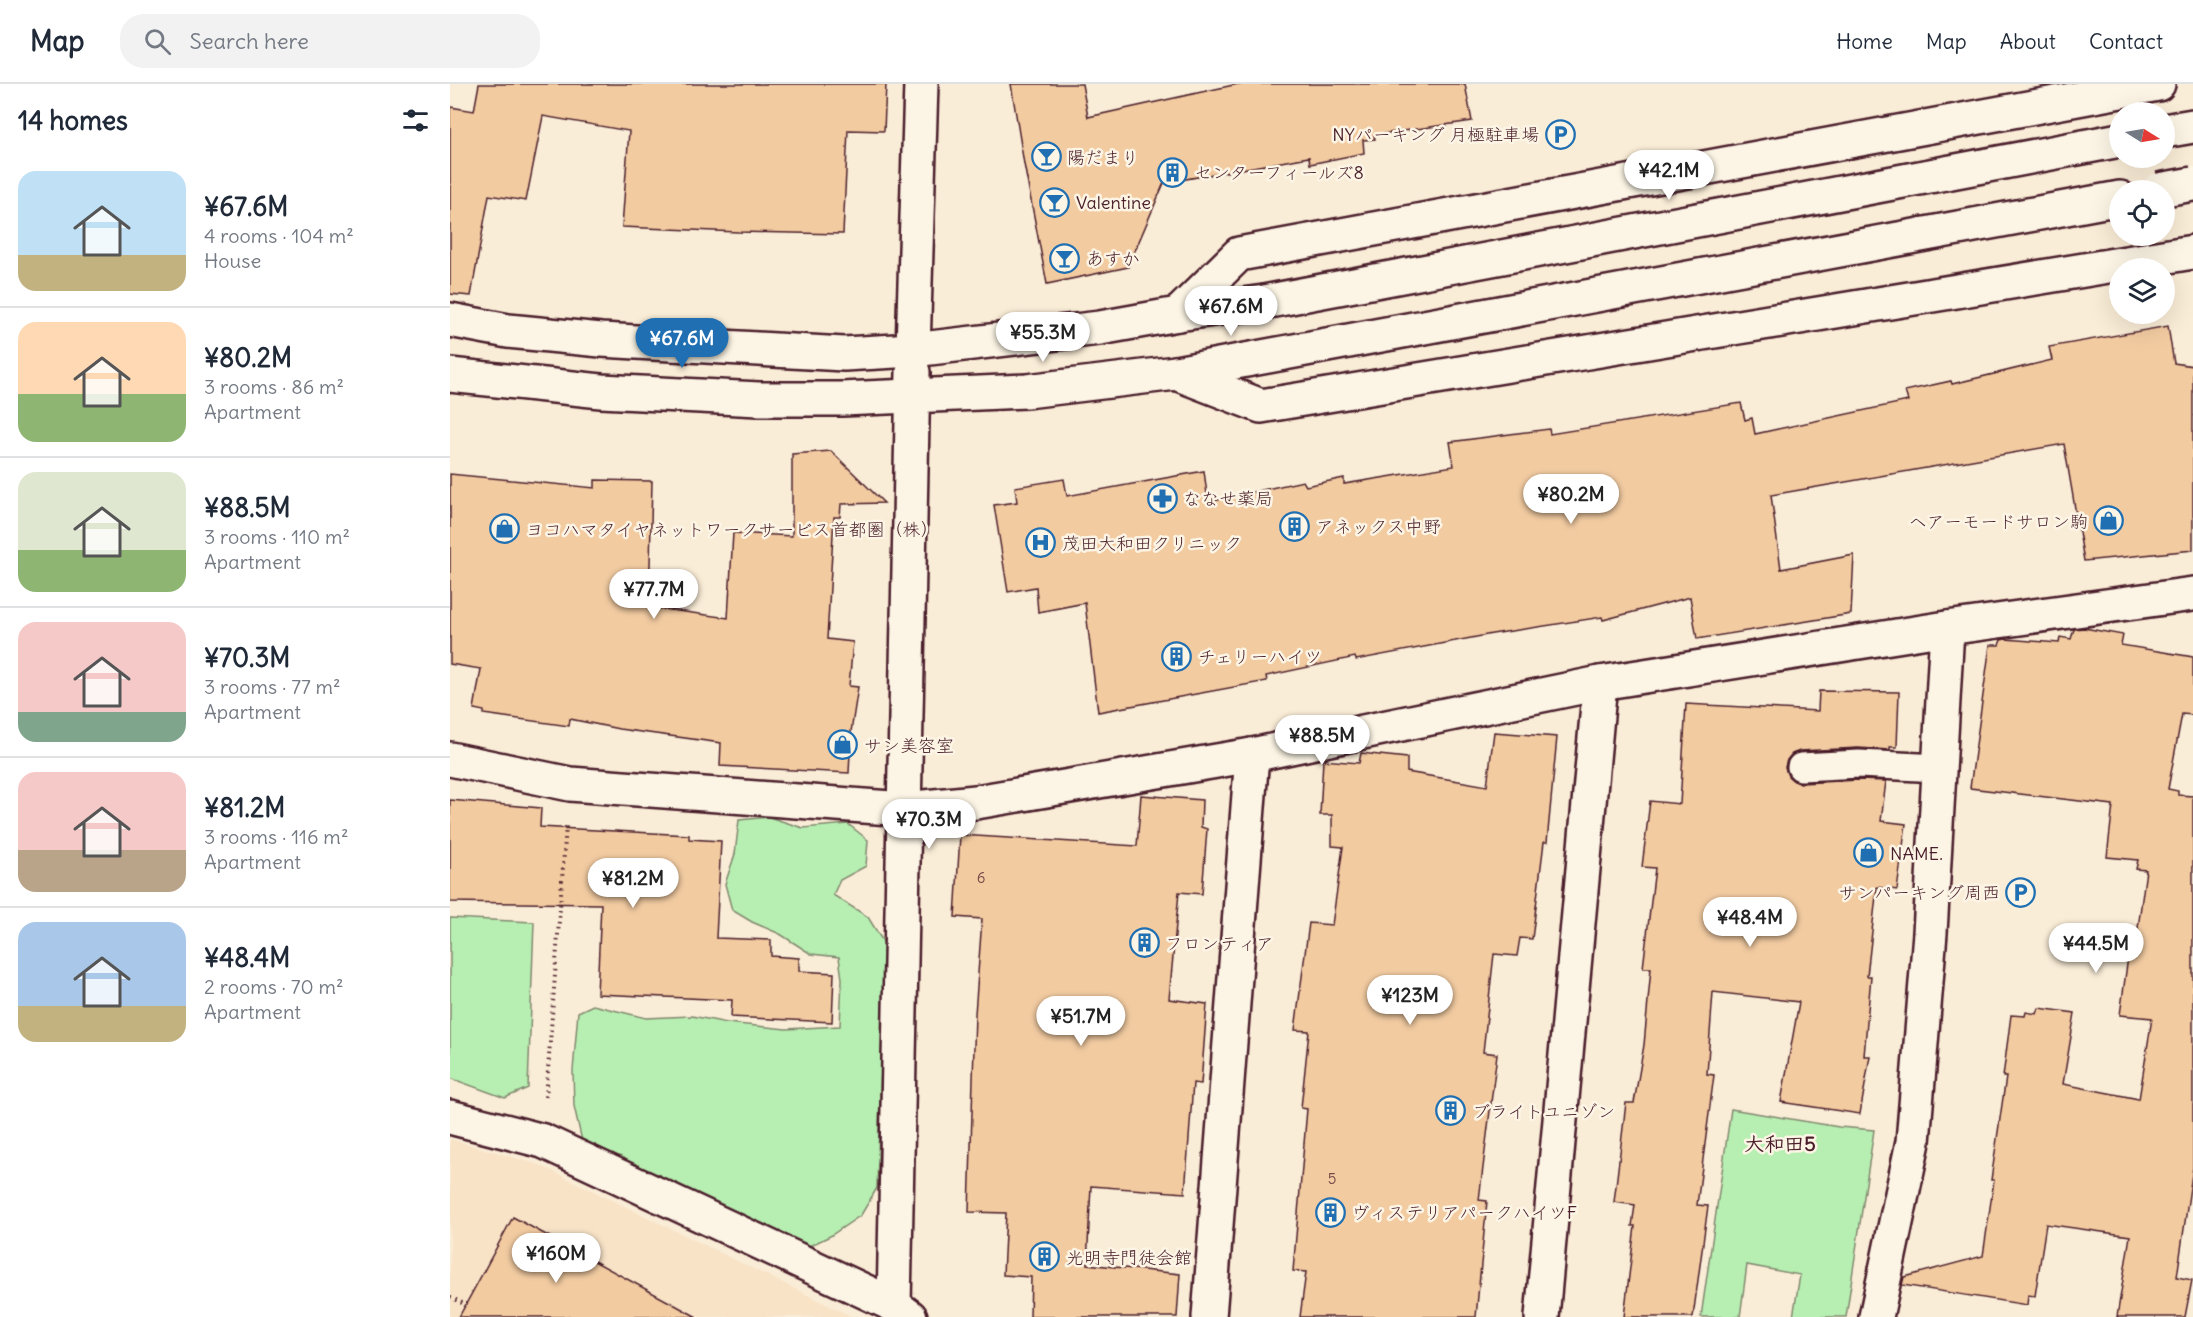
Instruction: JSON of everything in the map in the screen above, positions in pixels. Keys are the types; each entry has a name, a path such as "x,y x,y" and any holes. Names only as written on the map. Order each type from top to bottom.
{"street":[{"path":"450,1117 543,1141 902,1311 904,809 921,84"},
{"path":"1178,314 1239,254 2158,84"},
{"path":"2175,129 2193,126"},
{"path":"450,320 508,331 601,340 844,354 913,350 1100,328 1264,302 2109,142"},
{"path":"2175,187 2193,184"},
{"path":"450,375 601,391 759,399 842,399 1027,391 1176,373 2109,200"},
{"path":"1176,373 1261,406 2193,252"},
{"path":"450,759 570,784 904,809 976,802 1252,755 1600,683 1947,628 2193,594"},
{"path":"1876,1317 1913,1142 1930,933 1947,628"},
{"path":"1542,1317 1600,683"},
{"path":"1209,1317 1252,755"}],"lane":[{"path":"1801,767 1859,764 1940,768"}],"path":[{"path":"543,1141 570,784"},
{"path":"450,1297 466,1305"}],"shaded area":[{"path":"450,1139 540,1165 853,1317 450,1317"}],"green space":[{"path":"769,817 803,828 848,824 868,840 866,866 840,880 833,895 868,917 885,945 877,1188 861,1215 830,1236 799,1251 595,1160 582,1141 574,1106 573,1071 578,1012 593,1005 646,1018 692,1016 727,1023 786,1029 840,1026 842,979 839,957 811,954 780,934 732,910 725,884 735,854 739,820"},
{"path":"450,918 534,922 528,1088 505,1098 450,1078"},
{"path":"1731,1109 1839,1127 1874,1130 1846,1317 1793,1317 1800,1275 1747,1265 1740,1317 1701,1317"}],"building":[{"path":"479,84 886,84 884,131 848,130 843,234 622,227 629,131 543,116 526,201 489,195 471,296 450,294 450,107 474,111"},
{"path":"1011,84 1082,84 1088,117 1238,84 1465,84 1472,121 1374,135 1375,139 1363,140 1364,153 1310,164 1309,157 1164,183 1128,267 1047,284"},
{"path":"2168,326 2174,363 2193,366 2193,550 2084,561 2064,444 1771,495 1781,569 1854,555 1851,614 1697,639 1690,597 1603,620 1602,617 1492,634 1356,660 1355,657 1266,676 1267,681 1098,712 1085,603 1038,612 1036,587 1008,592 994,505 1017,502 1015,487 1064,479 1067,496 1204,471 1208,502 1303,481 1306,486 1344,478 1344,484 1454,466 1450,442 1549,429 1550,434 1741,403 1745,420 1752,418 1755,434 1908,401 1905,391 1951,381 1952,384 2052,360 2049,347"},
{"path":"831,451 884,503 841,504 840,517 834,517 827,639 853,642 849,686 858,687 851,732 849,773 720,766 721,743 619,729 570,719 569,726 484,714 484,711 474,709 481,669 450,664 450,474 595,488 595,480 652,481 649,607 728,618 733,533 792,536 792,454"},
{"path":"2084,628 2123,635 2121,645 2193,657 2193,715 2182,714 2168,789 2178,791 2178,795 2193,796 2193,1167 2177,1277 2192,1280 2185,1317 2117,1317 2130,1236 2046,1224 2035,1296 2028,1295 2027,1305 1902,1285 1904,1277 1983,1256 2006,1077 2003,1077 2011,1015 2025,1016 2026,1012 2037,1014 2039,1008 2075,1013 2063,1084 2139,1099 2152,1018 2120,1015 2128,957 2134,957 2146,870 2136,869 2138,860 2107,857 2113,805 1970,788 1990,645 1999,645 2001,640 2005,639 2059,643 2060,637 2071,639 2074,629"},
{"path":"1819,691 1899,692 1897,747 1890,747 1890,750 1858,748 1800,751 1792,754 1785,767 1788,776 1801,783 1886,781 1881,821 1906,824 1897,890 1877,887 1867,976 1871,976 1864,1056 1870,1056 1860,1114 1781,1102 1799,1002 1713,992 1707,1074 1714,1075 1697,1205 1708,1206 1693,1317 1624,1317 1635,1226 1632,1226 1635,1205 1614,1202 1626,1103 1634,1103 1644,1045 1651,968 1643,968 1655,868 1642,867 1650,801 1680,804 1686,704 1818,711"},
{"path":"1494,732 1557,737 1547,842 1544,842 1532,939 1520,938 1517,956 1494,954 1483,1052 1497,1054 1479,1200 1487,1201 1476,1317 1300,1317 1306,1272 1293,1271 1307,1109 1301,1108 1309,1031 1295,1030 1309,923 1332,925 1343,847 1332,846 1332,815 1320,815 1323,760 1359,763 1361,753 1407,758 1407,772 1487,786"},
{"path":"1141,795 1202,800 1201,827 1207,829 1202,894 1179,892 1169,999 1207,1004 1201,1084 1193,1083 1185,1193 1091,1186 1087,1264 1180,1274 1177,1317 1030,1317 1031,1277 1003,1275 1006,1213 969,1212 975,1014 982,919 955,917 960,835 1137,846"},
{"path":"450,800 541,808 540,827 689,835 689,839 721,841 716,938 771,940 771,956 799,958 799,971 834,973 832,1022 731,1017 732,1000 597,994 601,904 450,902"},
{"path":"513,1217 697,1317 459,1317"}],"place":[{"name":"NYパーキング 月極駐車場","path":"1560,134"},
{"name":"陽だまり","path":"1046,157"},
{"name":"センターフィールズ8","path":"1173,172"},
{"name":"Valentine","path":"1055,202"},
{"name":"あすか","path":"1065,258"},
{"name":"ななせ薬局","path":"1162,498"},
{"name":"ヘアーモードサロン駒","path":"2109,521"},
{"name":"アネックス中野","path":"1295,526"},
{"name":"ヨコハマタイヤネットワークサービス首都圏（株）","path":"505,529"},
{"name":"茂田大和田クリニック","path":"1041,543"},
{"name":"チェリーハイツ","path":"1177,656"},
{"name":"サン美容室","path":"843,745"},
{"name":"NAME.","path":"1869,853"},
{"name":"サンパーキング周西","path":"2021,892"},
{"name":"フロンティア","path":"1144,943"},
{"name":"ブライトユニゾン","path":"1451,1111"},
{"name":"ヴィステリアパークハイツF","path":"1330,1212"},
{"name":"光明寺門徒会館","path":"1045,1257"}],"district":[{"name":"大和田5","path":"1780,1143"}]}
